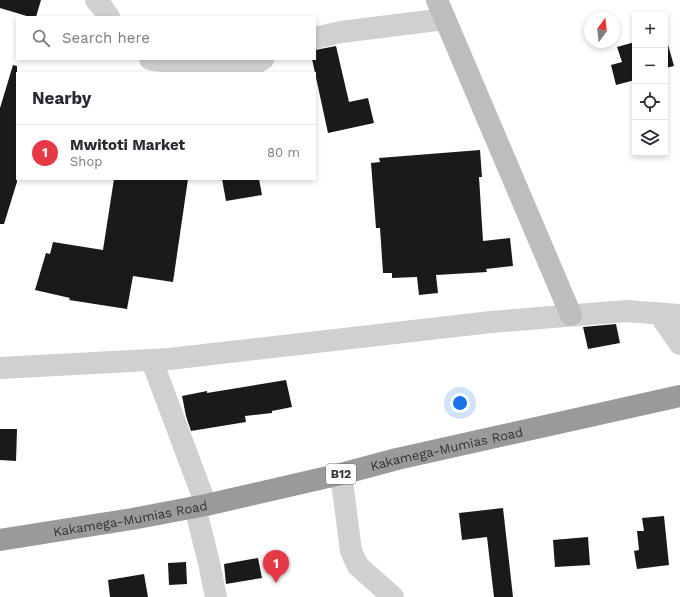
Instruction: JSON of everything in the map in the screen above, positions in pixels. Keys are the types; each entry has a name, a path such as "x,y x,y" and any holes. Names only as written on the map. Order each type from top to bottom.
{"highway":[{"name":"Kakamega-Mumias Road","path":"0,540 132,519 201,506 341,474 397,459 680,396"}],"street":[{"path":"96,0 108,16"},
{"path":"316,38 441,10 572,315"},
{"path":"153,60 204,65 253,65 261,60"},
{"path":"0,368 152,361 491,322 626,311 670,314 680,344"},
{"path":"152,361 201,506 216,597"},
{"path":"341,474 351,551 358,566 393,597"}],"building":[{"path":"0,0 41,0 36,16 27,16 0,8"},
{"path":"632,43 632,81 616,85 611,65 622,62 617,48 620,48 620,46"},
{"path":"668,45 674,66 668,67"},
{"path":"336,46 349,102 368,98 374,123 328,133 312,60 316,60 316,50"},
{"path":"13,65 17,66 17,182 4,224 0,224 0,108"},
{"path":"480,150 482,177 479,177 483,241 510,238 513,266 486,269 487,272 436,275 438,293 419,295 417,277 392,278 392,273 383,273 380,228 376,228 371,163 380,162 379,158"},
{"path":"114,180 188,180 173,282 133,276 127,309 69,300 70,298 35,290 46,253 50,254 53,242 103,250"},
{"path":"222,180 259,180 262,195 226,201"},
{"path":"616,324 620,343 588,349 583,327"},
{"path":"286,380 292,407 272,411 272,413 245,416 246,422 191,431 182,396"},
{"path":"0,429 17,429 16,461 0,460"},
{"path":"503,508 513,597 494,597 487,537 462,540 459,513"},
{"path":"664,516 669,565 637,569 634,551 639,550 637,531 644,531 642,518"},
{"path":"588,537 590,565 555,567 553,540"},
{"path":"258,558 262,578 226,584 224,564"},
{"path":"186,562 187,584 169,585 168,563"},
{"path":"144,574 148,597 110,597 108,580"}],"place":[{"name":"Mwitoti Market","path":"276,583"}]}
